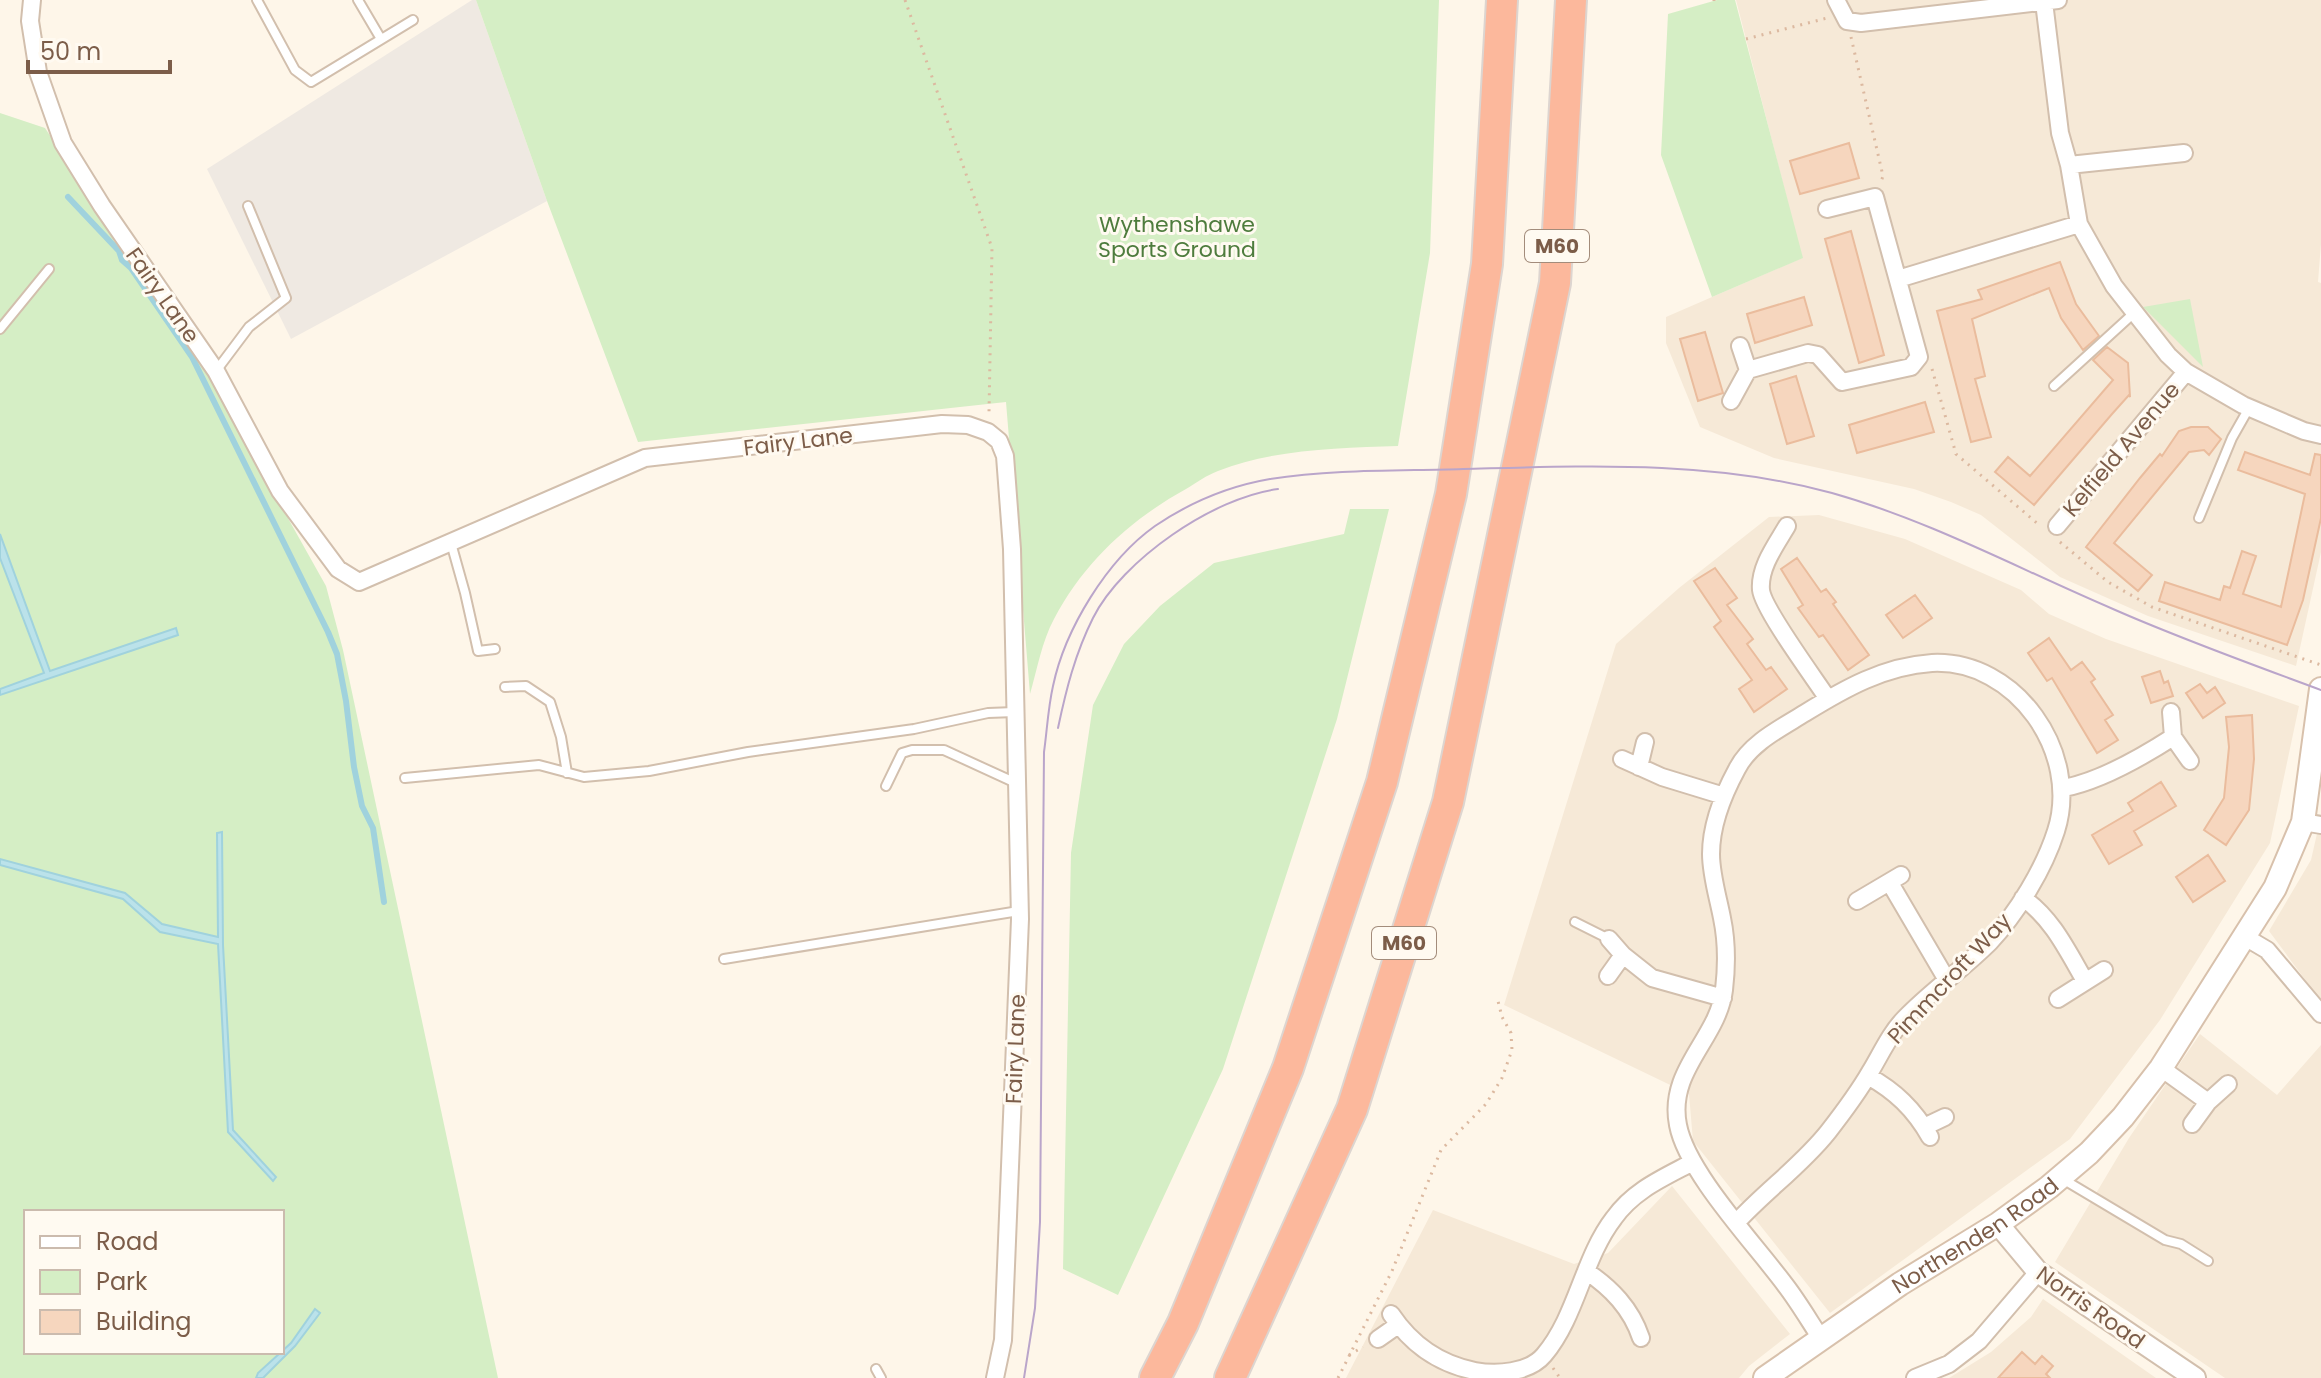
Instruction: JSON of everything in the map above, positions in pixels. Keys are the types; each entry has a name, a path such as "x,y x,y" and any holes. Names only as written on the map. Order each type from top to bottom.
{"highway":[{"path":"1155,1378 1183,1323 1288,1068 1382,782 1454,478 1487,264 1502,0"},
{"name":"M60","path":"1230,1378 1352,1109 1448,802 1555,283 1571,0"}],"main road":[{"name":"Northenden Road","path":"1765,1378 1900,1284 1998,1224 2061,1177 2123,1117 2161,1068 2263,909 2312,824 2321,689"}],"street":[{"path":"1842,11 1861,23 2051,1 2060,133 2079,224 2114,286 2168,355 2186,372 2249,408 2321,435"},
{"name":"Fairy Lane","path":"29,3 38,72 63,143 102,206 216,371 280,491 338,569 359,582 645,458 942,424 968,425 988,432 999,441 1005,456 1012,549 1020,911 1003,1340 995,1378"},
{"path":"2069,165 2184,153"},
{"path":"1731,401 1748,370 1808,353 1818,355 1842,382 1911,367 1919,357 1875,197 1827,209"},
{"path":"1898,279 2079,224"},
{"path":"1740,346 1748,370"},
{"name":"Kelfield Avenue","path":"2053,530 2186,372"},
{"path":"1787,526 1771,554 1761,592 1771,613 1828,699"},
{"name":"Pimmcroft Way","path":"1736,1223 1828,1132 1903,1019 1992,939 2023,898 2043,862 2057,830 2064,788 2056,752 2039,721 2019,697 1993,678 1963,665 1932,663 1867,677 1766,737 1739,763 1724,796 1711,854 1727,960 1723,998 1684,1072 1677,1096 1678,1126 1693,1162 1736,1223 1786,1286 1822,1340"},
{"path":"2171,712 2173,737 2190,761"},
{"path":"2064,788 2083,784 2150,752 2173,737"},
{"path":"1639,767 1645,742"},
{"path":"1622,759 1724,796"},
{"path":"1857,901 1895,879 1947,980"},
{"path":"2023,898 2038,909 2054,928 2085,981"},
{"path":"2245,937 2267,950 2321,1014"},
{"path":"1609,939 1623,955 1652,978 1723,998"},
{"path":"1608,976 1623,955"},
{"path":"2058,999 2104,970"},
{"path":"2161,1068 2208,1102"},
{"path":"1868,1076 1894,1091 1927,1132 1945,1117"},
{"path":"2192,1124 2208,1102 2228,1084"},
{"path":"1378,1339 1394,1319 1424,1350 1443,1361 1485,1373 1510,1375 1533,1363 1543,1356 1564,1320 1602,1235 1623,1206 1636,1193 1693,1162"},
{"name":"Norris Road","path":"1998,1224 2038,1272 2195,1378"},
{"path":"1586,1271 1602,1282 1627,1309 1641,1338"},
{"path":"1915,1378 1949,1364 1979,1341 2038,1272"}],"lane":[{"path":"257,0 295,70 311,82 413,20"},
{"path":"358,0 381,39"},
{"path":"216,371 249,327 286,298 248,206"},
{"path":"0,329 49,269"},
{"path":"2054,386 2134,313"},
{"path":"2199,518 2232,438 2249,408"},
{"path":"450,542 478,651 495,649"},
{"path":"505,687 526,686 550,702 561,737 567,773"},
{"path":"405,778 539,765 584,777 649,771 748,752 914,729 988,713 1016,712"},
{"path":"886,786 902,753 932,749 944,750 1017,783"},
{"path":"724,959 1020,911"},
{"path":"1575,922 1609,939"},
{"path":"2061,1177 2165,1240 2181,1244 2208,1261"},
{"path":"876,1369 881,1378"}],"path":[{"path":"905,0 992,248 988,432"},
{"path":"1746,39 1842,11 1883,176 1875,197"},
{"path":"1919,357 1931,365 1956,454 2038,524"},
{"path":"2053,530 2108,582 2152,607 2321,665"},
{"path":"1338,1378 1392,1271 1441,1150 1486,1104 1502,1078 1512,1050 1511,1033 1498,1001"}],"shaded area":[{"path":"476,0 547,201 291,339 207,169"},
{"path":"1736,0 2321,0 2321,244 2318,282 2321,283 2321,552 2296,666 2148,616 2060,577 1981,515 1951,502 1914,489 1774,458 1700,427 1666,343 1666,317 1802,258"},
{"path":"1819,515 1905,539 2021,590 2049,614 2106,639 2299,706 2270,843 2160,1020 2070,1139 1830,1313 1693,1141 1689,1094 1504,1005 1616,644 1679,588 1769,517"},
{"path":"2321,816 2321,1001 2269,931 2311,860"},
{"path":"2200,1034 2277,1095 2321,1045 2321,1378 2225,1378 2055,1262 2129,1138"},
{"path":"1672,1186 1790,1334 1749,1366 1739,1378 1346,1378 1433,1210 1574,1264 1608,1253"},
{"path":"2043,1299 2156,1378 1949,1378 1991,1352 2031,1317"}],"green space":[{"name":"Wythenshawe Sports Ground","path":"476,0 1439,0 1430,253 1398,446 1307,451 1261,458 1214,473 1165,501 1110,544 1079,579 1050,628 1030,694 1006,402 638,442 547,201"},
{"path":"1717,0 1735,0 1803,258 1712,297 1661,155 1668,14"},
{"path":"0,113 45,128 197,356 326,586 343,650 498,1378 0,1378"},
{"path":"2190,299 2203,367 2143,307"},
{"path":"1350,509 1389,509 1337,719 1223,1069 1118,1295 1063,1269 1071,853 1093,705 1124,644 1160,606 1214,563 1344,534"}],"water":[{"path":"0,534 50,671 176,628 178,635 0,695 0,689 44,673 0,558"},
{"path":"222,832 223,945 233,1130 276,1177 273,1181 228,1132 218,944 160,932 123,899 0,865 0,859 125,893 162,924 218,937 217,833"},
{"path":"315,1309 320,1313 295,1346 263,1378 256,1378 279,1354 284,1354 284,1349"}],"building":[{"path":"1849,143 1859,178 1800,194 1790,161"},
{"path":"1851,231 1884,355 1859,363 1825,239"},
{"path":"2060,262 2076,304 2099,336 2083,350 2061,318 2049,288 1972,319 1985,376 1975,379 1991,437 1971,442 1937,311 1982,299 1978,290"},
{"path":"1804,297 1812,325 1755,343 1747,314"},
{"path":"1705,332 1723,393 1698,401 1680,339"},
{"path":"2107,347 2128,363 2130,397 2034,505 1995,472 2008,457 2030,476 2113,380 2093,360"},
{"path":"1796,376 1814,436 1787,444 1770,384"},
{"path":"1925,402 1934,432 1857,453 1849,425"},
{"path":"2208,427 2221,439 2209,455 2204,450 2189,452 2114,543 2152,575 2138,591 2086,547 2179,431"},
{"path":"2245,452 2310,475 2315,454 2321,455 2321,518 2303,600 2287,645 2159,601 2165,582 2220,600 2224,586 2230,588 2242,551 2256,556 2243,594 2281,607 2305,494 2238,470"},
{"path":"1797,558 1821,592 1826,589 1836,602 1833,604 1869,655 1848,670 1823,635 1819,637 1798,608 1803,605 1781,569"},
{"path":"1715,568 1737,598 1727,605 1753,639 1747,644 1766,670 1771,667 1787,689 1754,712 1739,689 1752,680 1714,627 1721,621 1694,581"},
{"path":"1915,595 1932,618 1903,638 1886,615"},
{"path":"2049,638 2071,670 2082,662 2095,679 2091,682 2113,715 2105,720 2118,740 2097,753 2052,678 2047,681 2028,653"},
{"path":"2160,671 2164,683 2168,681 2173,696 2151,703 2142,677"},
{"path":"2200,684 2207,693 2215,687 2225,703 2203,718 2186,693"},
{"path":"2252,715 2254,759 2249,810 2226,845 2204,830 2224,798 2229,747 2226,717"},
{"path":"2161,782 2176,806 2134,831 2142,845 2109,864 2092,835 2133,811 2128,803"},
{"path":"2208,855 2225,881 2193,902 2176,877"},
{"path":"2022,1352 2035,1364 2042,1356 2053,1366 2046,1374 2050,1378 1998,1378"}],"waterway":[{"path":"68,197 119,251 122,260 131,268 192,357 328,632 337,654 354,767 362,806 373,828 384,902"}],"tram line":[{"path":"1024,1378 1035,1308 1040,1222 1044,752 1051,694 1067,642 1090,597 1137,540 1182,510 1210,496 1255,482 1342,472 1649,468 1695,470 1786,482 1832,493 1904,517 2139,620 2321,690"},
{"path":"1058,728 1081,645 1093,618 1125,574 1172,535 1199,518 1253,494 1278,489"}]}
